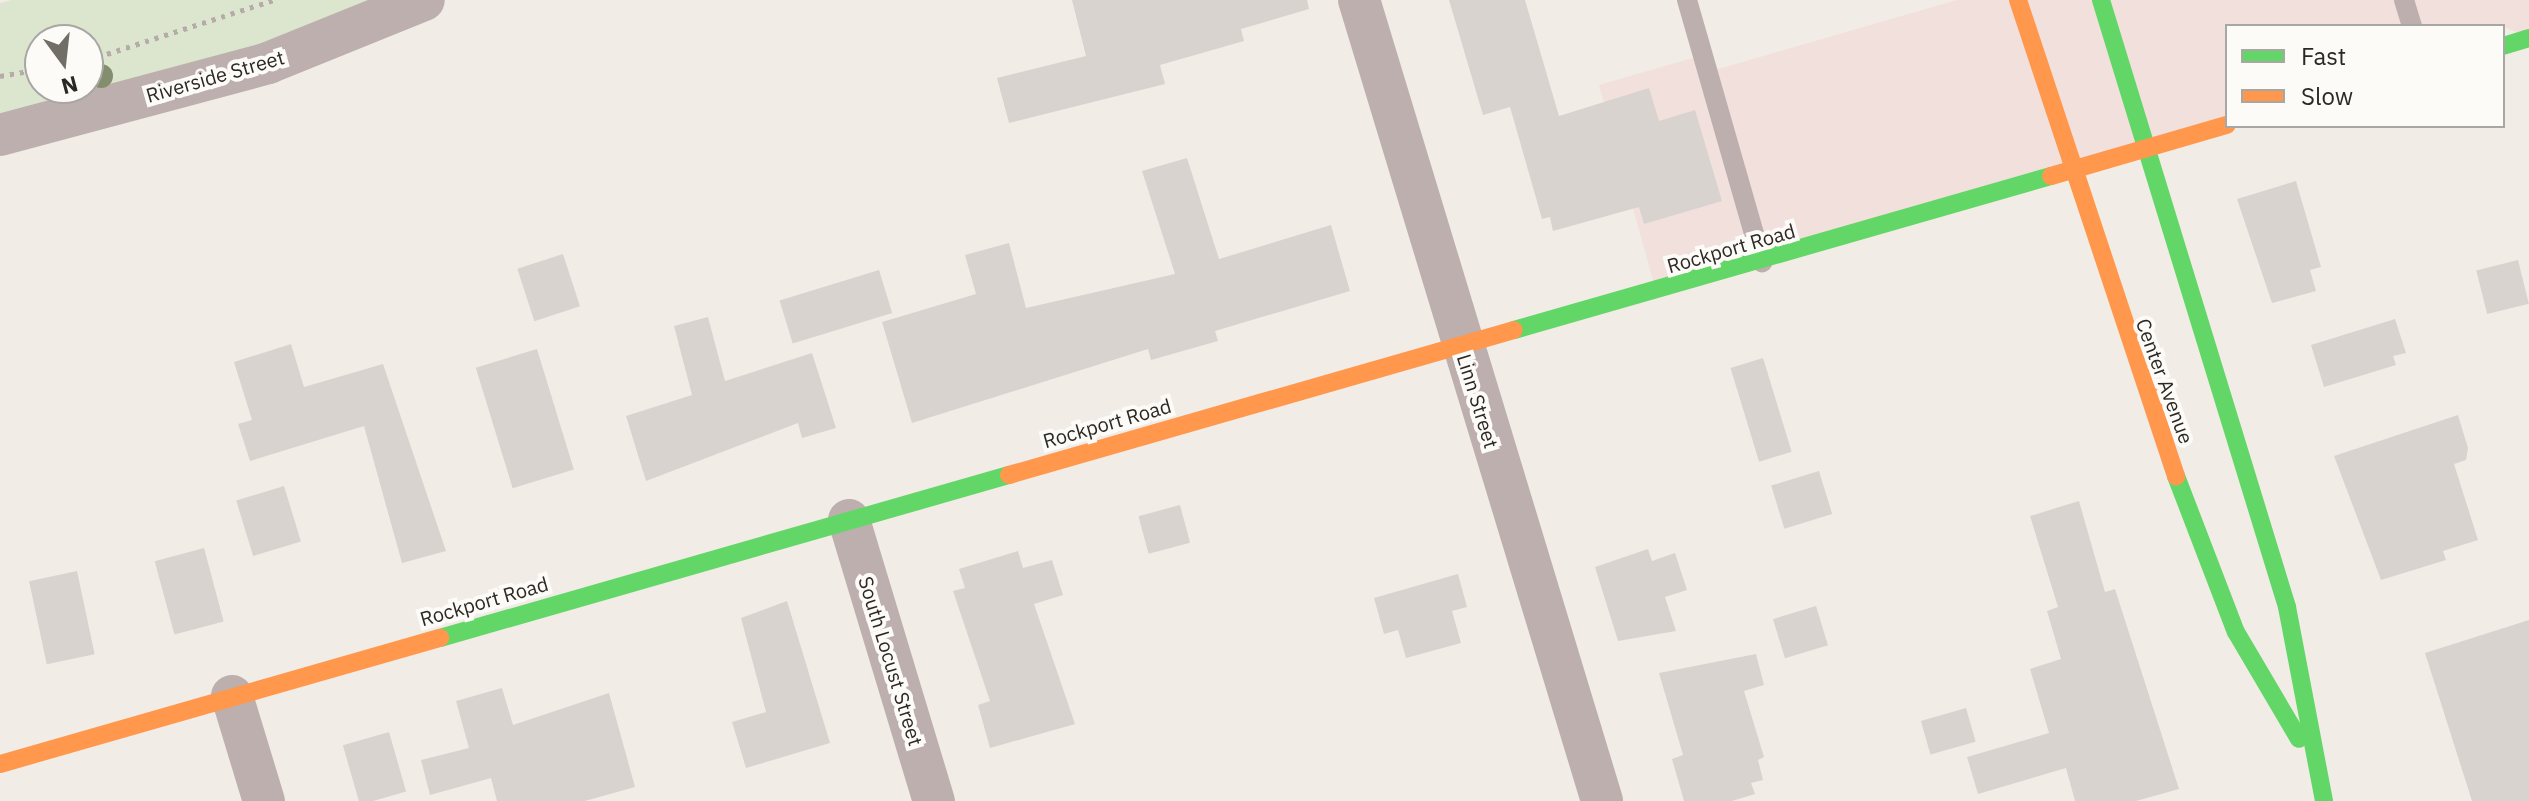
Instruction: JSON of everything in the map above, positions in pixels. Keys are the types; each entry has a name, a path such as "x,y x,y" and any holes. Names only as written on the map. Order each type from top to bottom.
{"street":[{"name":"Riverside Street","path":"0,135 268,63 424,0"},
{"name":"Linn Street","path":"1359,0 1602,801"},
{"name":"Center Avenue","path":"2018,0 2145,397 2236,632 2311,760"},
{"name":"Center Avenue","path":"2101,0 2287,607 2311,760 2324,801"},
{"path":"2505,45 2529,38"},
{"name":"Rockport Road","path":"0,764 1461,344 1762,262 2225,126"},
{"name":"South Locust Street","path":"849,520 934,801"},
{"path":"232,696 264,801"}],"lane":[{"path":"1687,0 1762,262"},
{"path":"2404,0 2411,24"}],"path":[{"path":"104,55 274,0"},
{"path":"0,76 24,72"}],"shaded area":[{"path":"1957,0 2529,0 2529,38 2505,27 2505,24 2225,24 2225,126 1656,291 1599,85 1703,55 1708,72"}],"green space":[{"path":"11,0 441,0 104,101 104,24 24,24 24,104 94,104 0,132 0,3"}],"building":[{"path":"1072,0 1307,0 1309,9 1241,29 1244,41 1160,65 1165,84 1009,123 997,78 1086,56"},
{"path":"1449,0 1525,0 1559,116 1649,88 1659,121 1695,110 1722,201 1644,224 1639,207 1553,231 1550,217 1542,219 1510,107 1483,115"},
{"path":"1187,158 1219,259 1331,225 1350,291 1215,331 1218,341 1151,360 1148,349 912,423 882,322 976,294 965,255 1009,243 1026,308 1175,274 1142,171"},
{"path":"2296,181 2321,267 2310,270 2316,291 2272,303 2237,199"},
{"path":"563,254 580,306 534,321 517,269"},
{"path":"2518,260 2529,304 2487,314 2476,270"},
{"path":"879,270 892,313 793,343 780,300"},
{"path":"708,317 725,381 812,353 836,428 802,438 798,423 646,481 626,416 692,395 674,326"},
{"path":"2395,319 2406,353 2393,356 2396,365 2324,387 2311,345"},
{"path":"291,344 304,387 383,364 446,551 402,563 364,426 250,461 238,424 252,420 234,362"},
{"path":"537,349 574,469 513,488 476,368"},
{"path":"1763,358 1792,452 1759,462 1730,368"},
{"path":"2458,415 2468,448 2466,460 2454,464 2478,540 2443,551 2446,560 2381,580 2334,456"},
{"path":"1819,471 1832,514 1784,529 1771,486"},
{"path":"284,486 301,541 253,556 236,501"},
{"path":"2079,501 2105,592 2115,589 2179,789 2136,801 2075,801 2066,768 1978,794 1967,757 2049,733 2030,669 2061,659 2047,611 2058,607 2030,516"},
{"path":"1180,505 1190,543 1149,554 1138,516"},
{"path":"204,548 224,621 174,635 155,561"},
{"path":"1648,549 1652,561 1675,553 1687,590 1665,597 1676,631 1618,641 1595,567"},
{"path":"1018,551 1023,568 1052,560 1063,595 1034,604 1075,724 990,748 978,705 990,701 953,591 965,588 959,569"},
{"path":"77,571 95,654 47,664 29,581"},
{"path":"1458,574 1467,607 1452,611 1461,643 1406,658 1398,630 1384,634 1374,598"},
{"path":"787,601 830,743 746,768 732,722 766,712 741,618"},
{"path":"1816,606 1828,645 1785,658 1773,619"},
{"path":"2529,620 2529,801 2472,801 2425,653"},
{"path":"1756,654 1764,685 1744,691 1764,757 1758,760 1763,780 1751,783 1755,794 1732,801 1684,801 1672,759 1683,755 1659,673"},
{"path":"502,688 513,725 609,693 635,787 585,801 497,801 491,778 430,795 421,760 469,748 456,701"},
{"path":"1966,708 1976,742 1930,755 1921,721"},
{"path":"389,732 406,792 373,801 359,801 343,745"}],"traffic: fast":[{"path":"2101,0 2287,607 2324,801"},
{"path":"2505,45 2529,38"},
{"path":"1514,330 2051,176"},
{"path":"440,638 1009,475"},
{"path":"2176,476 2236,632 2299,739"}],"traffic: slow":[{"path":"2018,0 2176,476"},
{"path":"2051,176 2225,126"},
{"path":"1009,475 1514,330"},
{"path":"0,764 440,638"}]}
